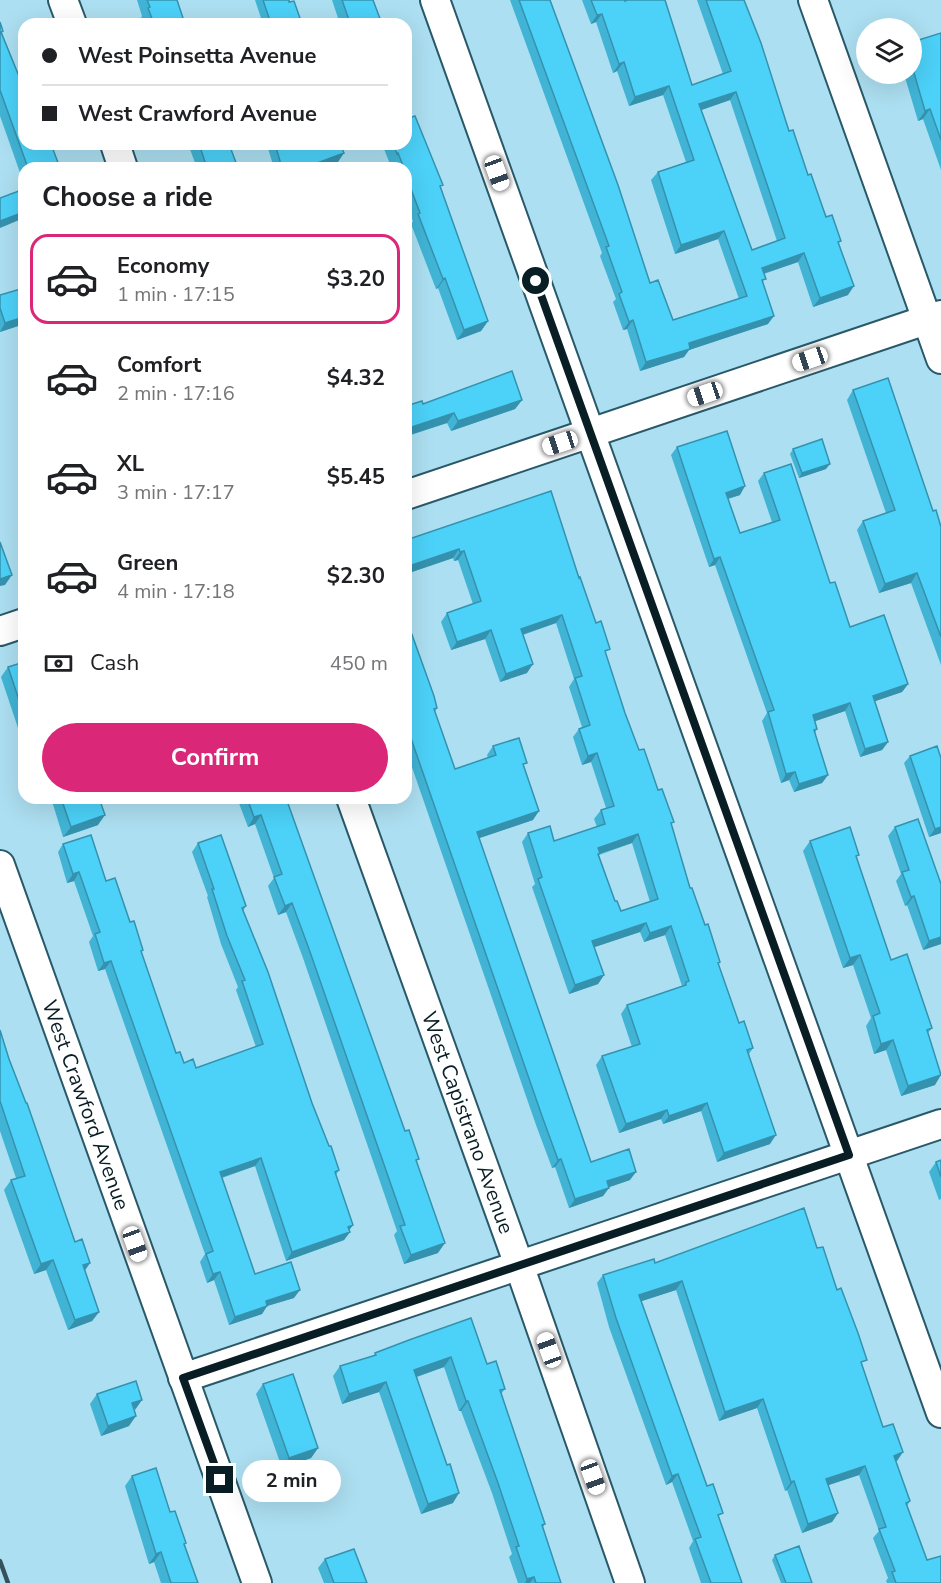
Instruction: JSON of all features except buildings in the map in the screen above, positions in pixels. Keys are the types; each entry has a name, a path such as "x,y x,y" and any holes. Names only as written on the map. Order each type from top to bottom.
{"street":[{"path":"63,0 70,18"},
{"path":"435,0 941,1413"},
{"path":"813,0 934,317 941,359"},
{"path":"412,493 934,317"},
{"path":"0,631 18,625"},
{"name":"West Capistrano Avenue","path":"353,804 519,1265 630,1583"},
{"name":"West Crawford Avenue","path":"0,865 257,1583"},
{"path":"183,1378 941,1124"}],"railway":[{"path":"0,1561 8,1583"}],"route":[{"path":"220,1480 183,1378 849,1155 536,281"}]}
